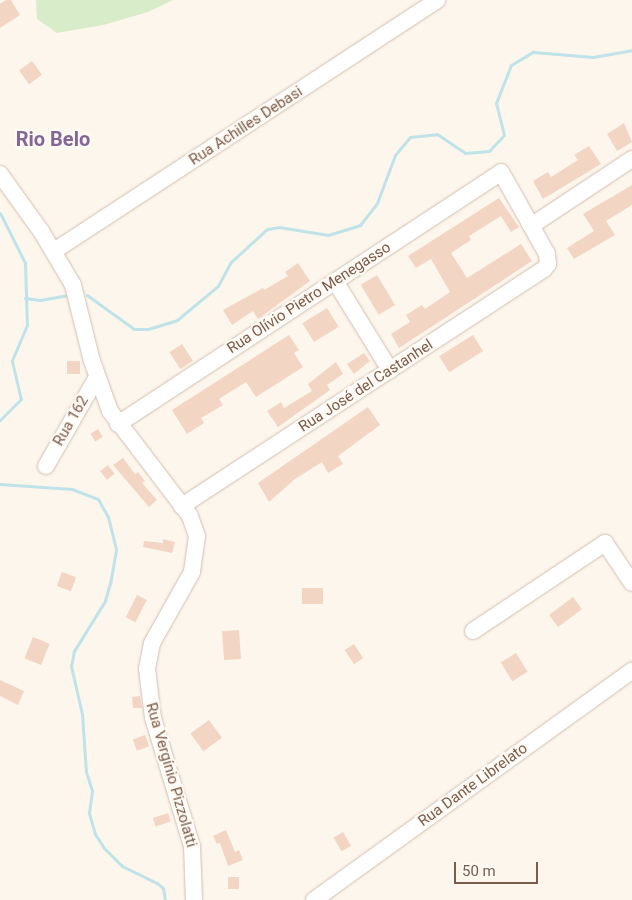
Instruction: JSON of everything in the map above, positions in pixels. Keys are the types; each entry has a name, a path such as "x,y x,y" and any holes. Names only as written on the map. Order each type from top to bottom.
{"street":[{"name":"Rua Achilles Debasi","path":"54,251 437,0"},
{"path":"531,226 632,160"},
{"name":"Rua Olívio Pietro Menegasso","path":"118,424 501,172 531,226"},
{"name":"Rua Vergínio Pizzolatti","path":"0,174 54,251 79,300 96,377 118,424 182,506 198,536 196,562 152,643 147,682 156,727 189,828 194,864 194,900"},
{"name":"Rua José del Castanhel","path":"182,506 548,264 547,254 531,226"},
{"path":"335,281 390,370"},
{"name":"Rua 162","path":"46,466 96,377"},
{"path":"473,631 605,543 632,583"},
{"name":"Rua Dante Librelato","path":"314,900 632,671"}],"green space":[{"path":"36,0 173,0 148,12 103,25 57,33 37,19"}],"building":[{"path":"6,0 11,0 20,15 0,28 0,4"},
{"path":"32,61 42,75 29,84 19,70"},
{"path":"624,123 632,142 617,151 607,134"},
{"path":"589,146 601,164 543,199 533,181 548,172 551,177 578,160 574,155"},
{"path":"632,185 632,205 606,221 615,235 574,259 567,248 594,231 583,214"},
{"path":"499,198 519,227 511,232 501,216 469,236 471,240 451,253 467,278 521,244 532,261 399,348 391,334 410,322 406,315 422,305 425,309 450,292 431,259 416,268 408,256"},
{"path":"298,263 310,281 258,319 253,311 232,325 223,310 288,276 285,272"},
{"path":"377,275 395,305 379,315 361,285"},
{"path":"327,308 339,327 314,342 302,323"},
{"path":"289,335 299,350 294,353 303,367 256,397 246,382 219,399 223,405 201,418 204,423 187,434 172,410"},
{"path":"473,335 483,351 449,372 439,356"},
{"path":"182,344 193,361 180,369 169,352"},
{"path":"364,353 370,361 354,374 347,364"},
{"path":"67,361 80,361 80,374 67,374"},
{"path":"336,362 343,374 327,385 330,390 278,427 267,411 281,402 284,408 312,391 308,384"},
{"path":"368,407 380,425 338,456 343,464 328,473 322,462 295,479 269,502 258,483"},
{"path":"98,429 103,437 95,441 90,434"},
{"path":"123,458 135,474 138,472 145,481 142,483 157,500 149,507 113,465"},
{"path":"108,465 115,474 107,480 100,471"},
{"path":"163,539 175,542 172,553 143,547 144,541 163,543"},
{"path":"62,572 76,577 71,591 57,586"},
{"path":"302,588 323,588 323,604 302,604"},
{"path":"137,595 147,600 135,622 126,617"},
{"path":"573,597 582,609 558,627 549,615"},
{"path":"239,630 241,659 224,660 222,631"},
{"path":"33,637 50,644 41,665 24,658"},
{"path":"354,644 363,658 354,664 345,650"},
{"path":"516,653 528,672 512,681 501,663"},
{"path":"0,680 24,691 18,705 0,696"},
{"path":"140,696 142,708 133,708 132,697"},
{"path":"209,720 222,738 203,751 190,734"},
{"path":"145,735 149,746 137,751 133,739"},
{"path":"168,813 171,822 156,827 153,818"},
{"path":"226,830 235,852 239,850 243,860 228,866 220,843 217,844 213,836"},
{"path":"343,832 351,846 341,851 333,838"},
{"path":"228,877 239,877 239,889 228,889"}],"waterway":[{"path":"87,295 134,329 148,329 177,320 218,286 231,262 267,229 279,227 328,235 360,225 377,203 395,155 410,137 437,134 465,153 489,151 504,135 496,103 511,65 533,52 593,57 632,50"},
{"path":"0,213 25,263 27,325 12,361 21,399 0,420"},
{"path":"25,298 40,300 69,295"},
{"path":"0,484 72,489 98,499 108,517 116,550 110,583 105,601 74,651 71,666 82,714 86,772 92,791 89,813 95,834 104,848 122,866 157,883 163,888 165,900"}],"district":[{"name":"Rio Belo","path":"53,139"}]}
